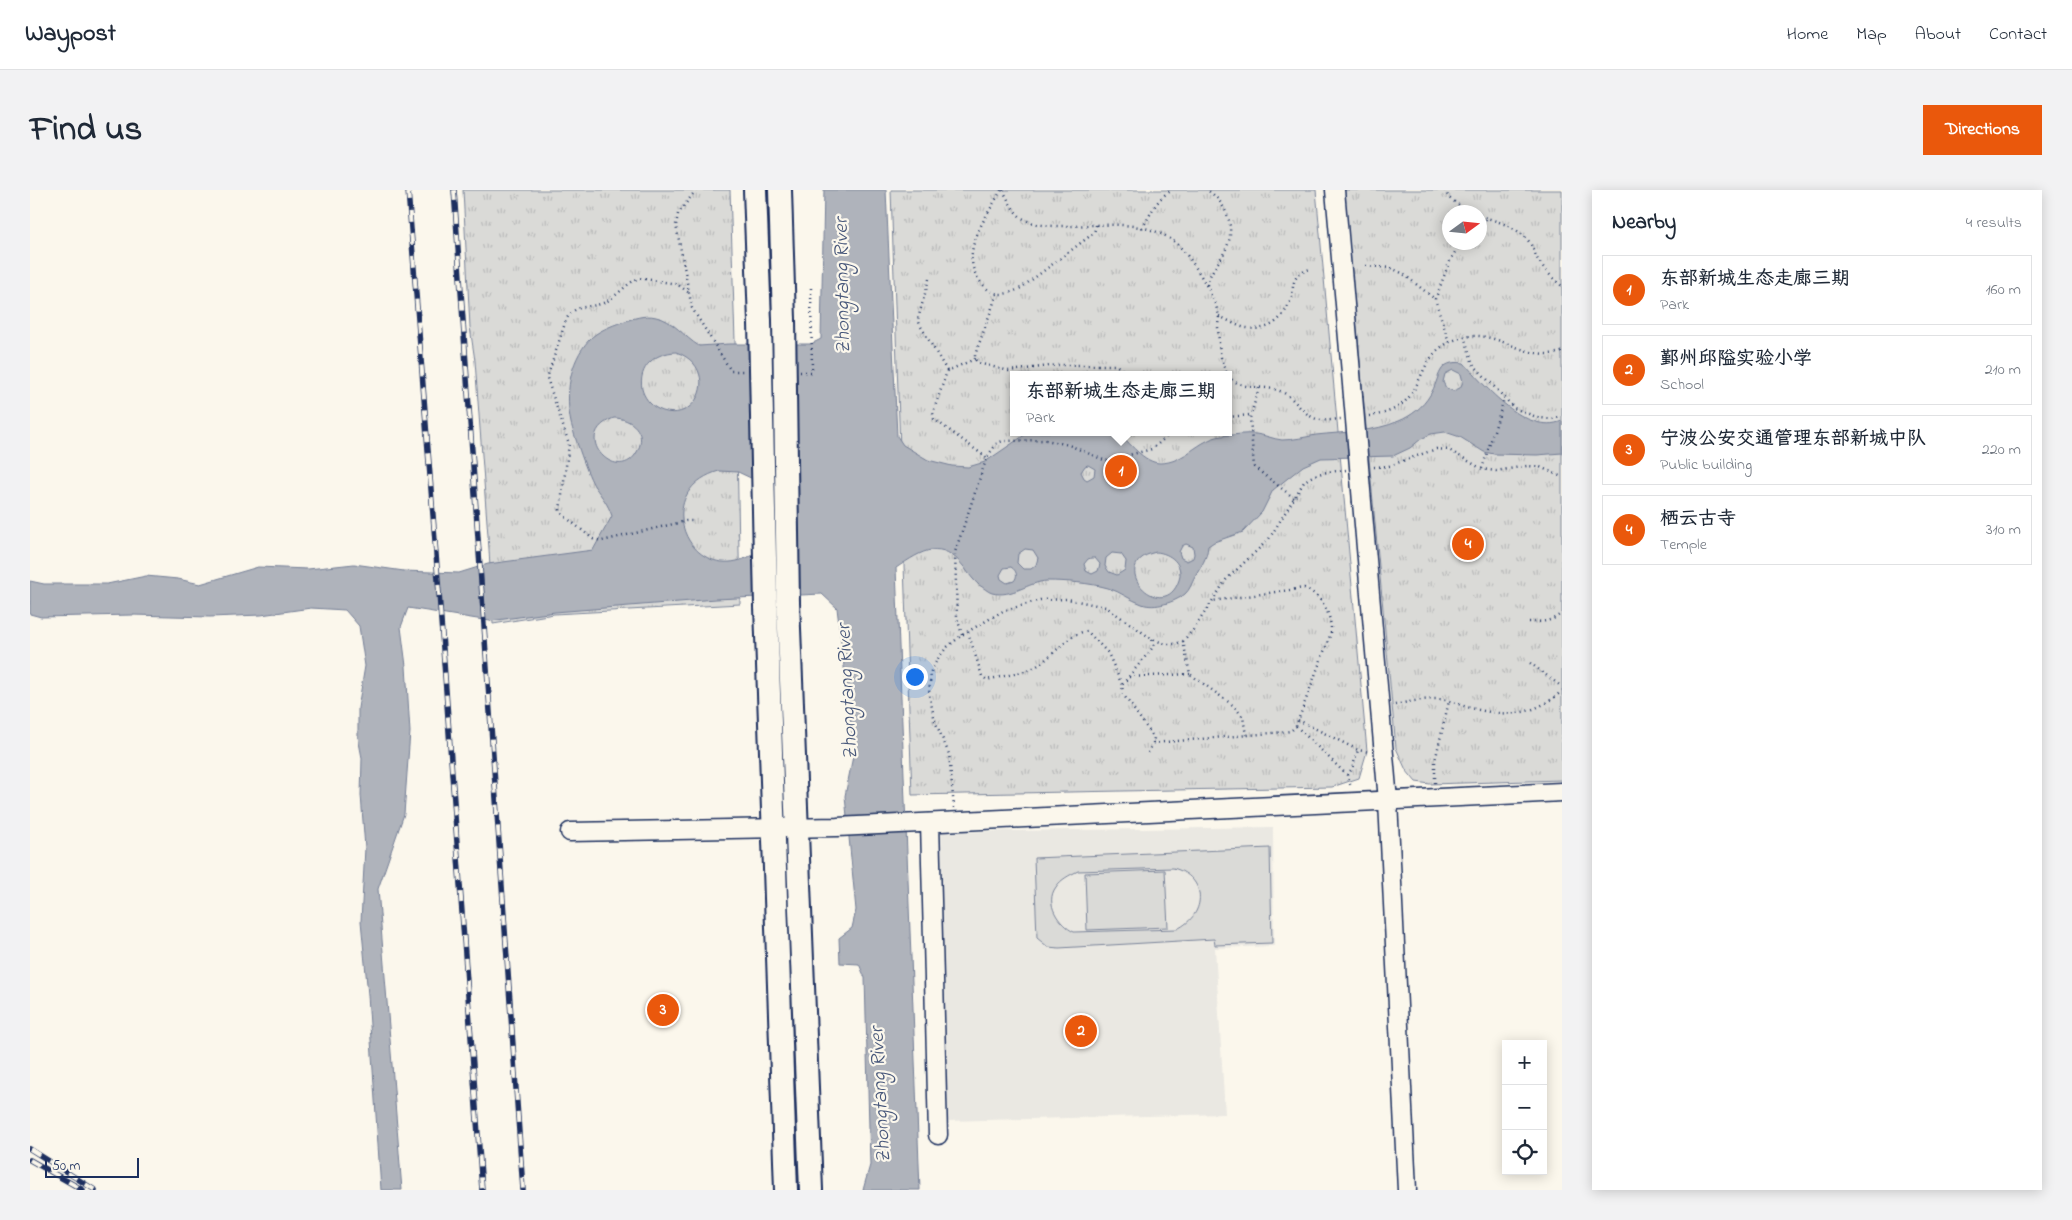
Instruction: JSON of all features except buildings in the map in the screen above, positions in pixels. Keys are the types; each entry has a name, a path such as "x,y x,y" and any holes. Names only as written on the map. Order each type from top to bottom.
{"main road":[{"path":"755,190 760,322 766,606 786,1190"},
{"path":"780,190 788,603 811,1190"}],"street":[{"path":"1335,190 1388,801 1407,1190"},
{"path":"570,832 838,827 1562,792"},
{"path":"928,823 938,1135"}],"path":[{"path":"696,190 678,214 676,226 692,308 713,341"},
{"path":"1096,225 1094,233 1012,293 997,294 988,290 978,281 972,269 970,256 973,244 1002,190 1022,218 1033,223 1048,226 1096,225 1142,228 1162,234 1177,244 1196,268 1206,286 1219,316 1220,356 1225,371"},
{"path":"1142,228 1159,200 1173,190"},
{"path":"1206,286 1211,271 1226,250 1230,235 1229,220 1225,208 1217,197 1207,190"},
{"path":"1445,190 1449,198 1459,205"},
{"path":"1488,218 1520,232 1530,243 1538,260 1553,280 1562,286"},
{"path":"1434,298 1444,280 1451,257 1457,250"},
{"path":"1366,266 1391,268 1402,273 1434,298 1449,342"},
{"path":"1219,316 1246,328 1257,329 1275,324 1285,314 1295,279 1302,272 1310,269"},
{"path":"688,292 677,284 639,278 633,280 604,303 577,307 569,314 566,320 547,378 569,444 560,510 563,515 596,540 602,542 692,521"},
{"path":"929,279 918,319 947,371"},
{"path":"811,288 811,333"},
{"path":"987,458 934,419 932,414 947,371 975,359 997,294"},
{"path":"1362,416 1394,410 1406,402 1431,357 1449,342 1464,336 1476,334 1487,336 1531,353 1562,352"},
{"path":"1464,336 1472,364 1514,408 1539,418 1552,419 1562,416"},
{"path":"975,359 978,363 1009,371 1058,365 1116,365 1124,371"},
{"path":"1232,379 1244,386 1282,392 1318,420 1344,418"},
{"path":"1259,387 1250,415 1254,467 1294,498"},
{"path":"1482,469 1504,399"},
{"path":"1232,416 1250,415"},
{"path":"962,636 957,617 955,552 987,458 997,443 1003,441 1054,442 1069,445 1106,461 1152,449 1167,436"},
{"path":"1372,467 1389,466 1436,449 1449,450 1482,469 1496,471 1527,466 1540,467 1562,477"},
{"path":"955,822 949,754 935,721 929,694 931,671 946,648 1003,611 1040,600 1067,599 1106,606 1152,639 1166,644 1176,644 1183,641 1194,629 1226,580 1269,538 1304,482 1310,476 1319,473 1354,469"},
{"path":"1153,743 1290,731 1296,726 1332,633 1332,626 1326,606 1310,590 1304,588 1212,601"},
{"path":"1529,622 1547,622 1555,619 1562,613"},
{"path":"968,632 982,676 987,680 1033,668 1056,652 1078,632 1087,631 1108,653 1122,685 1123,694 1154,738 1148,753"},
{"path":"1122,685 1154,646 1152,639"},
{"path":"1183,641 1190,674"},
{"path":"1379,708 1406,702 1444,699 1494,713 1516,714 1530,711 1551,701 1562,689 1530,663"},
{"path":"1129,677 1190,674 1234,706 1243,717 1246,735"},
{"path":"1434,799 1435,761 1449,701"},
{"path":"1298,720 1358,750 1383,754"},
{"path":"1296,726 1347,775 1357,803"},
{"path":"1347,775 1352,769 1358,750"}],"shaded area":[{"path":"1273,827 1274,946 1215,948 1225,1114 946,1121 935,832"}],"green space":[{"path":"463,190 730,190 740,604 554,614 493,624 475,361 470,327"},
{"path":"891,190 1316,190 1367,751 1359,778 1332,787 912,795"},
{"path":"1344,190 1562,190 1562,780 1430,784 1416,782 1406,770 1396,748"},
{"path":"1270,848 1272,943 1215,945 1214,939 1059,948 1048,947 1037,938 1034,858","holes":["1173,868 1192,879 1197,887 1198,905 1194,914 1177,929 1074,932 1063,924 1052,906 1053,893 1058,884 1078,871"]},
{"path":"1165,870 1168,927 1087,930 1085,873"}],"water":[{"name":"Zhongtang River","path":"824,190 886,190 897,436 903,445 928,460 952,466 968,467 985,462 1023,436 1122,436 1148,460 1160,463 1177,459 1206,441 1222,436 1256,434 1286,440 1369,429 1389,425 1408,417 1416,411 1430,395 1444,367 1455,363 1464,363 1507,406 1521,415 1534,422 1548,424 1562,421 1562,453 1537,455 1494,454 1484,452 1460,437 1445,432 1431,434 1410,448 1393,456 1321,458 1303,466 1273,490 1262,512 1243,532 1208,546 1203,562 1190,588 1181,597 1165,604 1153,606 1142,604 1108,588 1070,582 1047,581 1013,592 992,593 977,583 956,558 947,552 939,550 923,552 896,568 920,1190 863,1190 870,1165 865,978 859,964 840,963 839,938 852,928 856,910 845,796 854,751 837,608 822,594 716,599 555,612 490,621 408,608 401,627 406,666 410,732 404,814 378,889 402,1190 381,1190 361,921 365,848 358,708 365,666 359,626 345,610 311,608 261,615 210,617 132,615 41,617 30,614 30,581 44,584 107,584 146,576 178,579 200,584 258,567 308,569 354,564 404,571 459,573 488,564 593,550 612,516 585,466 571,423 568,401 570,379 577,358 592,337 604,329 634,318 647,316 656,317 668,322 699,346 811,344 821,339","holes":["676,352 690,360 698,370 701,382 699,394 693,404 684,410 672,413 658,409 650,403 643,392 641,381 645,367 655,358","1453,370 1461,374 1463,382 1460,388 1453,391 1446,388 1443,382 1445,374","614,418 626,420 636,427 639,432 640,443 638,450 630,460 620,463 610,461 602,455 596,446 595,436 601,426","1088,465 1095,469 1094,476 1087,480 1081,472","1113,467 1120,469 1123,475 1120,482 1114,484 1107,479 1106,475","719,471 738,472 755,480 754,554 731,562 712,560 696,550 686,534 682,516 685,498 697,482","1186,544 1193,547 1193,558 1187,561 1181,558 1179,552 1182,546","1025,549 1033,550 1038,558 1036,565 1031,569 1023,569 1017,563 1018,554","1156,552 1161,553 1171,557 1178,564 1179,580 1172,592 1162,597 1151,595 1142,588 1136,578 1135,568 1141,559","1112,553 1121,554 1126,561 1125,570 1117,575 1109,572 1105,566 1106,558","1091,558 1095,558 1100,564 1098,571 1092,574 1086,571 1084,564","1011,567 1016,572 1014,581 1007,583 1001,579 1000,575 1004,568"]}],"railway":[{"path":"408,190 482,1190"},
{"path":"454,190 523,1190"},
{"path":"30,1149 95,1190"},
{"path":"30,1160 83,1190"}],"place":[{"name":"东部新城生态走廊三期","path":"1121,471"},
{"name":"栖云古寺","path":"1468,544"},
{"name":"宁波公安交通管理东部新城中队","path":"663,1010"},
{"name":"鄞州邱隘实验小学","path":"1081,1031"}]}
